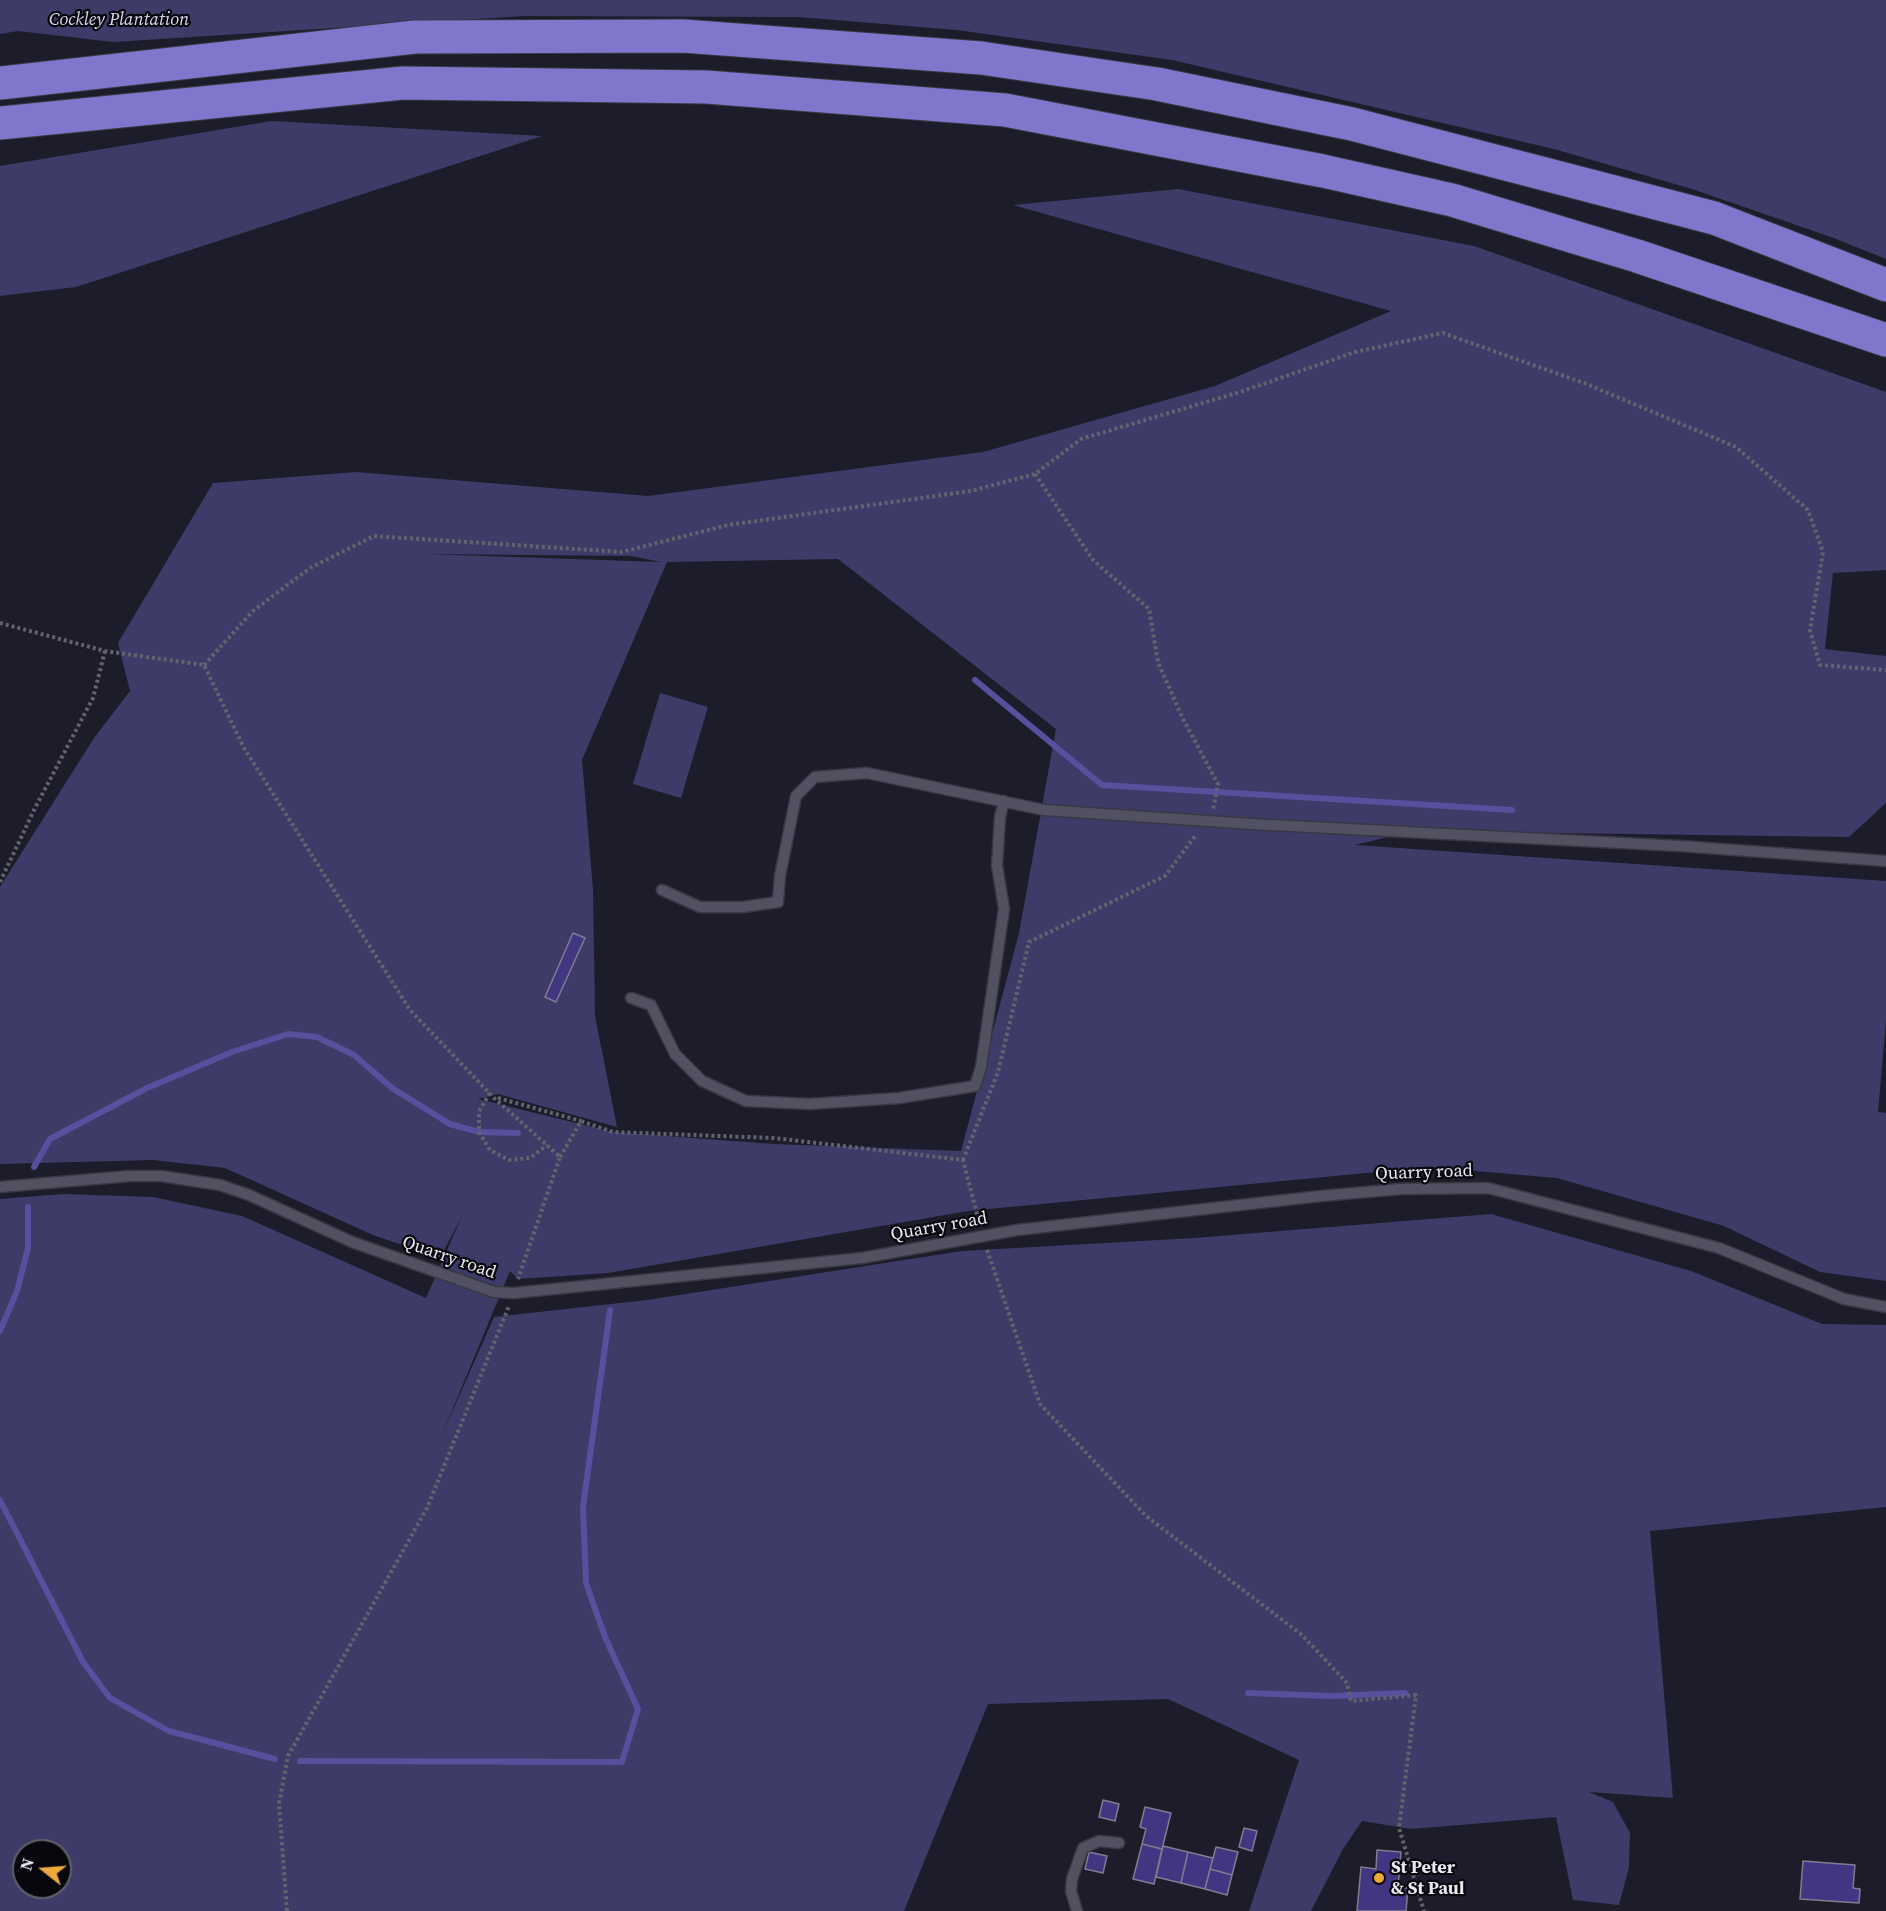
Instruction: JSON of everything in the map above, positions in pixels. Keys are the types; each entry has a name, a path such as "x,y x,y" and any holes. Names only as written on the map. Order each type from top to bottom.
{"highway":[{"path":"0,83 415,37 683,36 981,58 1157,84 1352,124 1714,218 1886,285"},
{"path":"0,123 403,83 706,87 1005,110 1323,171 1452,200 1637,256 1886,340"}],"lane":[{"path":"662,890 700,907 743,907 778,902 780,876 796,796 815,777 867,773 1044,810 1211,822 1680,846 1886,861"},
{"path":"631,998 651,1005 675,1054 702,1082 746,1101 810,1104 899,1098 975,1086 981,1067 1004,909 997,865 1000,817 1004,801"},
{"name":"Quarry road","path":"0,1187 130,1176 161,1176 220,1185 249,1195 352,1242 494,1292 514,1293 862,1258 982,1236 1321,1196 1412,1189 1488,1188 1719,1248 1844,1299 1886,1307"},
{"path":"1077,1911 1071,1891 1072,1879 1083,1848 1099,1841 1119,1843"}],"path":[{"path":"204,665 262,604 310,568 374,536 622,552 729,525 971,491 1035,474 1081,439 1160,417 1355,352 1443,333 1584,383 1736,447 1808,510 1824,552 1810,630 1820,665 1886,670"},
{"path":"1035,474 1093,560 1149,609 1158,662 1182,717 1218,784 1211,822 1194,837 1165,876 1029,942 998,1072 963,1160 982,1236 1040,1404 1146,1516 1302,1635 1347,1683 1351,1701 1416,1695 1399,1828 1424,1911"},
{"path":"0,623 105,651 204,665"},
{"path":"0,882 35,808 93,698 105,651"},
{"path":"204,665 244,748 410,1010 494,1098 560,1157"},
{"path":"490,1093 479,1111 479,1132 490,1150 509,1160 530,1158 547,1145"},
{"path":"494,1098 613,1132 774,1138 963,1160"},
{"path":"287,1911 279,1804 288,1756 427,1508 514,1293 560,1157 581,1121"}],"green space":[{"name":"Cockley Plantation","path":"0,0 1886,0 1886,259 1831,237 1692,189 1554,149 1172,60 957,30 798,17 524,16 113,42 18,31 0,34"},
{"path":"272,121 542,136 76,287 0,296 0,166"},
{"path":"1178,189 1474,246 1886,392 1886,570 1833,573 1825,649 1886,656 1886,803 1849,837 1413,831 1355,845 1886,881 1886,1020 1878,1112 1886,1113 1886,1281 1820,1272 1724,1226 1557,1178 1429,1167 968,1211 608,1273 518,1279 510,1271 441,1437 494,1317 647,1300 962,1251 1194,1238 1491,1214 1691,1271 1822,1324 1886,1325 1886,1507 1650,1531 1673,1798 1589,1792 1613,1802 1630,1833 1629,1867 1619,1905 1573,1900 1556,1817 1411,1829 1362,1821 1343,1849 1311,1911 1249,1911 1299,1760 1168,1699 988,1704 904,1911 0,1911 0,1199 63,1194 153,1197 242,1216 426,1298 462,1216 440,1258 373,1235 225,1168 153,1160 0,1164 0,887 94,738 130,691 118,643 213,483 356,472 648,496 983,452 1215,386 1391,311 1013,205","holes":["426,554 631,556 661,562","838,559 1056,729 1019,933 961,1151 774,1144 613,1132 478,1099 498,1094 617,1127 595,1016 593,889 582,760 667,562"]},
{"path":"660,693 708,707 681,798 633,784"}],"building":[{"path":"573,933 585,938 556,1002 545,997"},
{"path":"1103,1800 1119,1804 1115,1821 1099,1817"},
{"path":"1145,1807 1171,1813 1162,1849 1142,1844 1146,1829 1140,1827"},
{"path":"1244,1828 1257,1831 1252,1851 1239,1847"},
{"path":"1142,1844 1162,1849 1154,1884 1133,1879"},
{"path":"1163,1846 1188,1852 1181,1883 1156,1877"},
{"path":"1216,1847 1238,1852 1232,1875 1210,1869"},
{"name":"St Peter & St Paul","path":"1377,1850 1401,1852 1398,1887 1408,1888 1406,1911 1357,1911 1361,1867 1376,1869"},
{"path":"1089,1852 1107,1856 1103,1873 1085,1869"},
{"path":"1188,1852 1213,1858 1205,1889 1181,1883"},
{"path":"1803,1861 1855,1865 1853,1888 1860,1889 1859,1903 1800,1899"},
{"path":"1210,1869 1232,1875 1227,1895 1205,1889"}],"waterway":[{"path":"975,680 1102,785 1512,810"},
{"path":"34,1167 50,1139 147,1088 232,1052 288,1034 317,1037 354,1055 392,1088 450,1124 479,1132 518,1133"},
{"path":"0,1331 17,1291 28,1248 28,1207"},
{"path":"300,1761 622,1762 638,1709 605,1637 586,1583 583,1507 610,1310"},
{"path":"0,1500 83,1662 110,1698 169,1731 275,1759"},
{"path":"1248,1693 1330,1696 1405,1693"}],"place":[{"name":"St Peter & St Paul","path":"1379,1878"}]}
